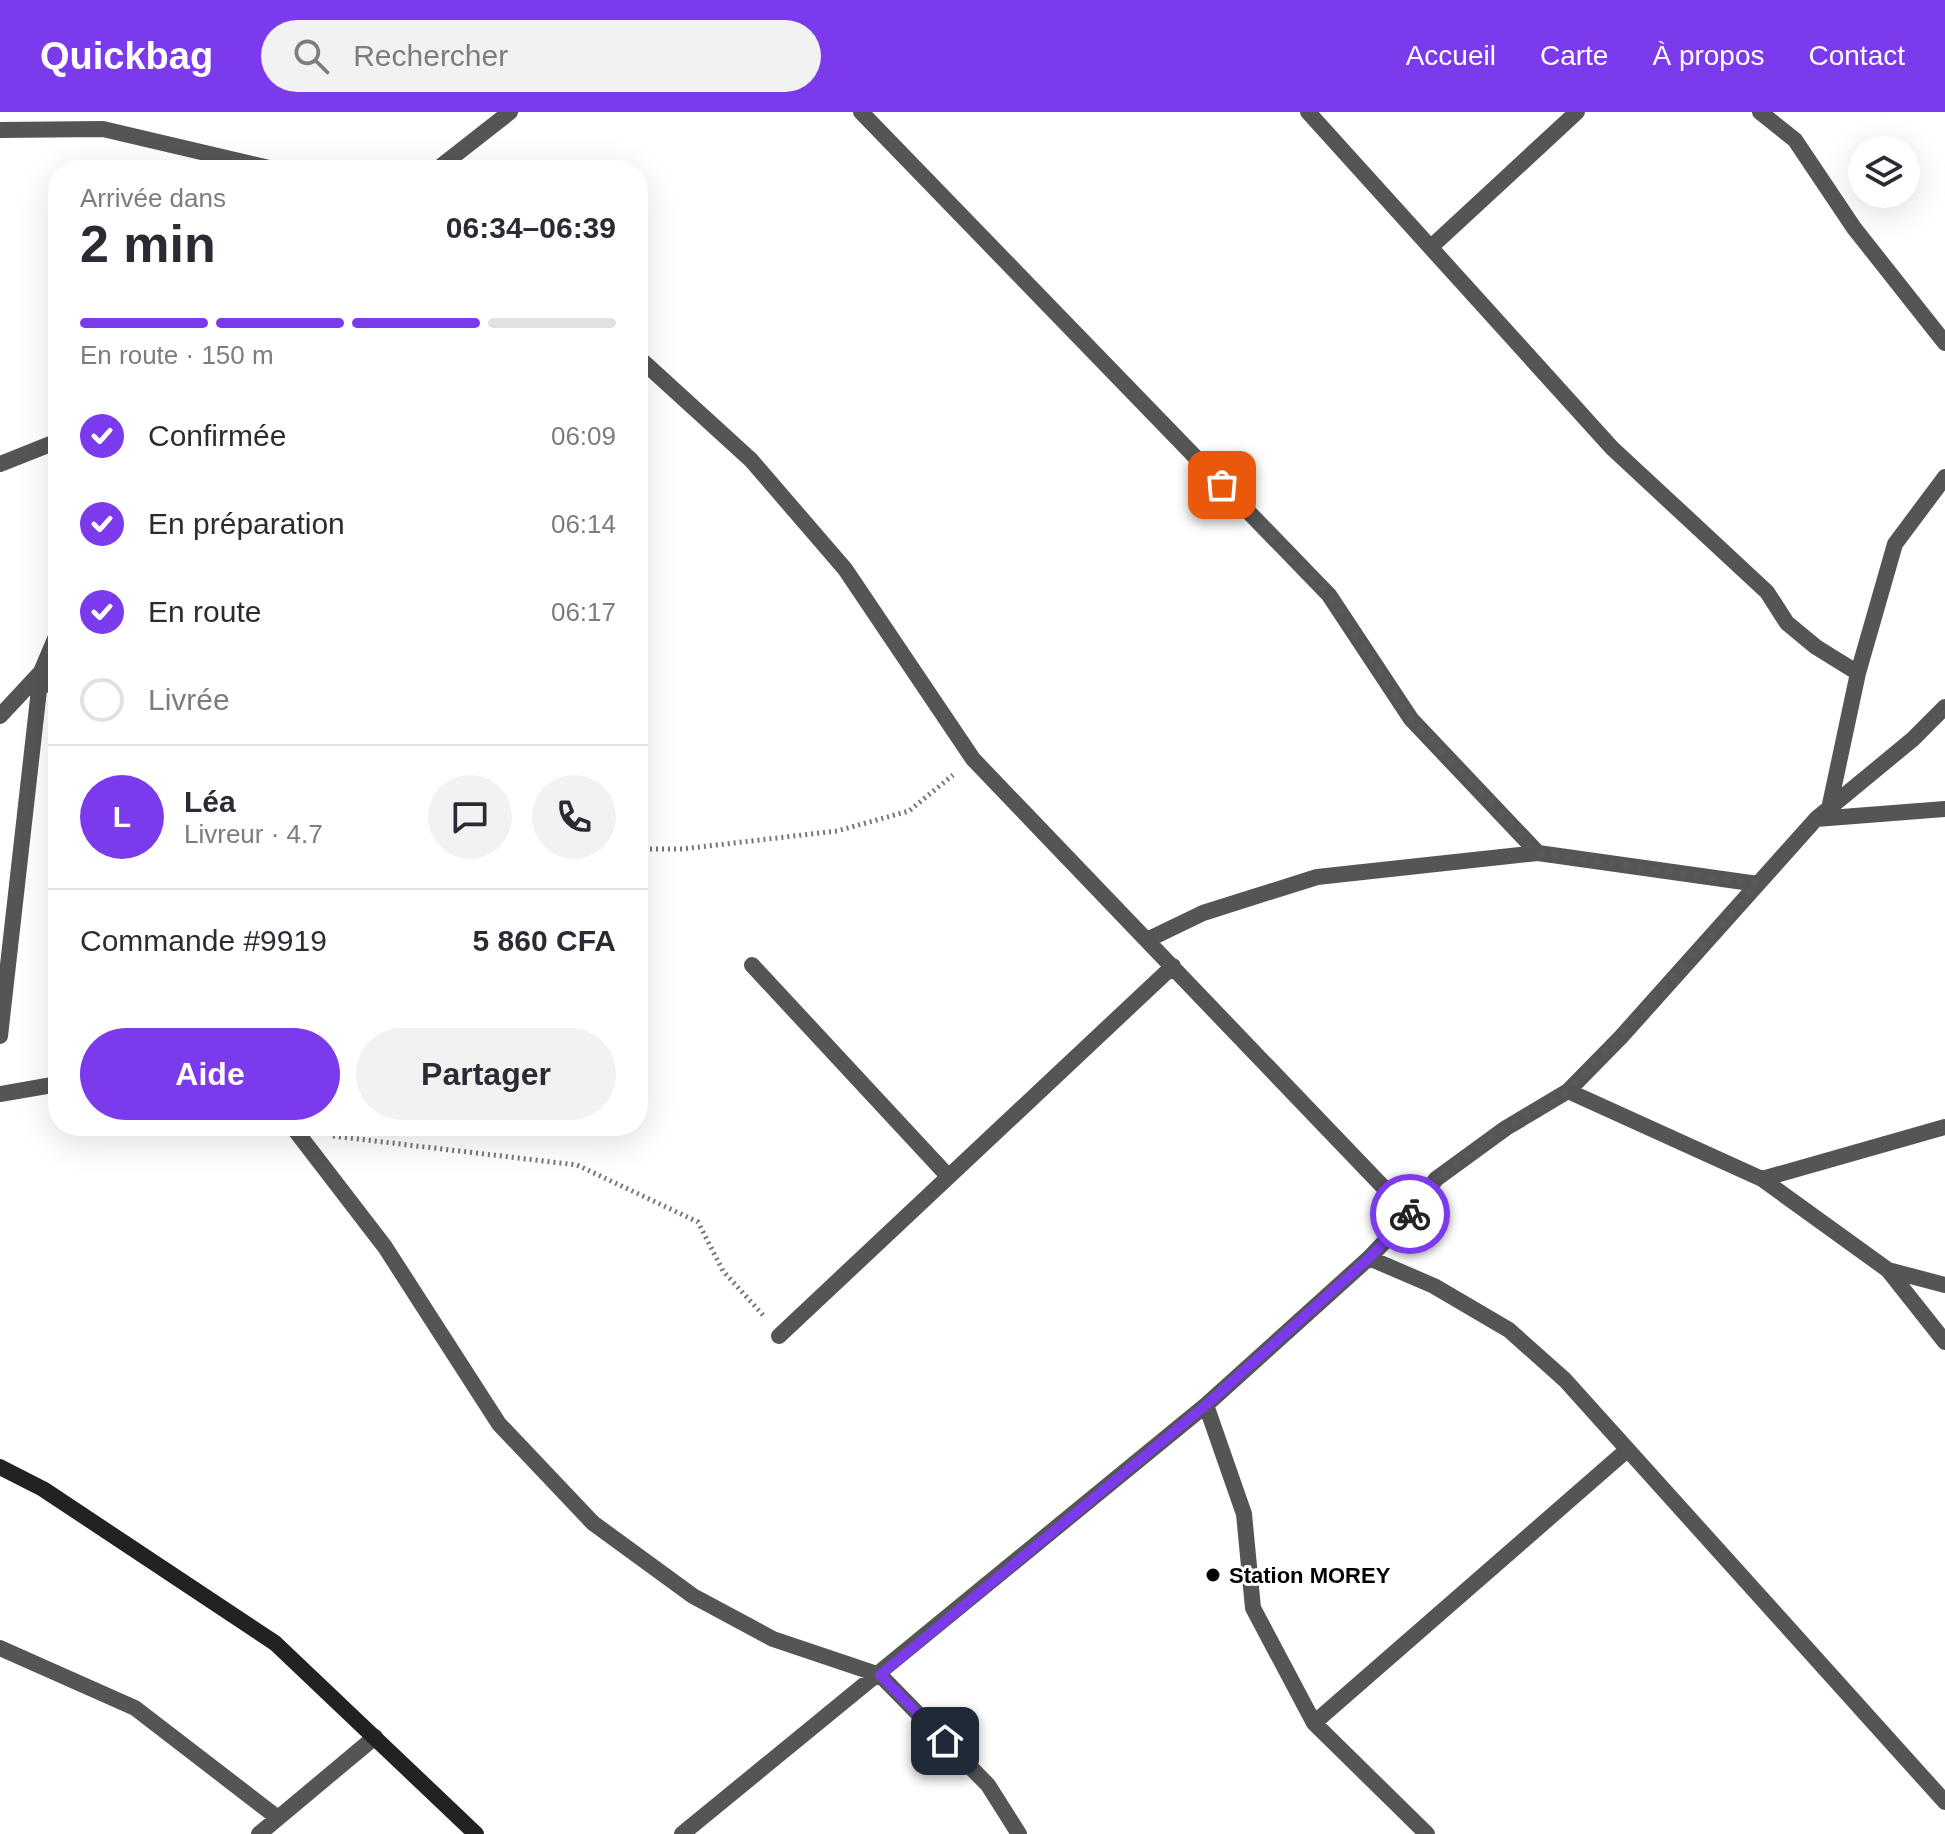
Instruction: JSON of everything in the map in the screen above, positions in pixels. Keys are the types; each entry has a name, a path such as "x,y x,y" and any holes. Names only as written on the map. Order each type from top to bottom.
{"main road":[{"path":"0,1467 43,1489 275,1643 476,1834"}],"street":[{"path":"449,160 510,112"},
{"path":"861,112 1329,595 1411,719 1538,853"},
{"path":"1308,112 1612,448 1767,592 1787,623 1816,647 1858,673"},
{"path":"1431,247 1577,112"},
{"path":"1760,112 1795,140 1854,228 1945,343"},
{"path":"0,130 103,129 235,160"},
{"path":"648,366 751,460 845,569 973,759 1410,1215"},
{"path":"0,464 48,445"},
{"path":"1822,814 1895,544 1945,477"},
{"path":"0,1036 41,672 48,656"},
{"path":"41,672 48,681"},
{"path":"0,716 41,672"},
{"path":"682,1834 880,1675 1206,1405 1369,1258 1410,1215 1436,1179 1506,1128 1568,1091 1822,814 1913,739 1945,707"},
{"path":"1822,814 1945,809"},
{"path":"1147,940 1203,913 1317,877 1538,853 1758,884"},
{"path":"752,965 948,1176"},
{"path":"779,1336 1173,966"},
{"path":"0,1094 48,1086"},
{"path":"1568,1091 1762,1179 1888,1270 1945,1342"},
{"path":"1762,1179 1945,1127"},
{"path":"299,1136 385,1247 499,1424 593,1523 693,1596 760,1632 880,1675 988,1785 1019,1834"},
{"path":"1369,1258 1434,1286 1509,1330 1565,1380 1945,1802"},
{"path":"1888,1270 1945,1285"},
{"path":"1206,1405 1244,1514 1253,1608 1314,1723 1427,1834"},
{"path":"1314,1723 1627,1450"},
{"path":"0,1648 135,1708 278,1818"},
{"path":"259,1834 375,1737"}],"path":[{"path":"648,849 682,849 837,831 909,811 973,759"},
{"path":"349,1136 577,1165 698,1222 723,1271 779,1336"}],"way so far":[{"path":"1222,485 1329,595 1411,719 1538,853 1758,884 1621,1037 1568,1091 1506,1128 1436,1179 1410,1214"}],"place":[{"name":"Station MOREY","path":"1213,1575"}],"route":[{"path":"945,1741 880,1675 1206,1405 1369,1258 1410,1214"}]}
